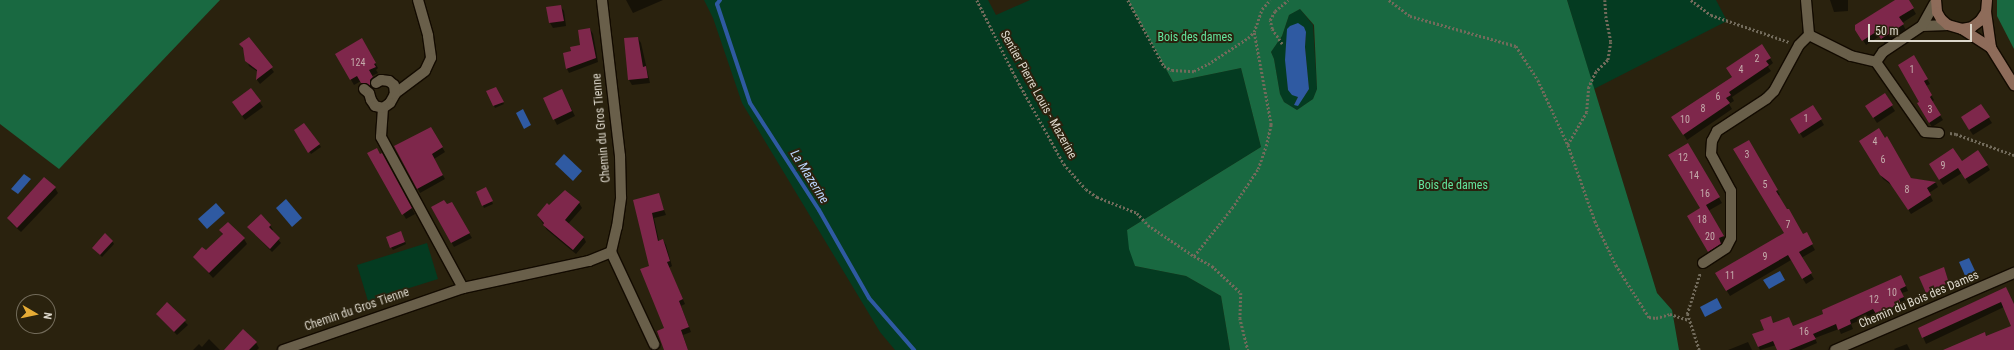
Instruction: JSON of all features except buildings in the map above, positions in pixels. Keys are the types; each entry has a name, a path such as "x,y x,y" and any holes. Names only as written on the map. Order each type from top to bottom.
{"main road":[{"path":"1987,0 1986,12 1991,48 2014,85"},
{"path":"1936,2 1939,16 1948,25 1962,29 1991,48"},
{"path":"1962,29 1976,24 1986,12"}],"street":[{"path":"364,89 369,93 375,106 383,108 390,103 395,94 425,71 431,58 428,36 418,0"},
{"name":"Chemin du Gros Tienne","path":"283,350 463,288 589,261 610,252 617,227 621,197 620,156 602,0"},
{"path":"1703,263 1726,248 1731,238 1731,191 1711,154 1712,141 1717,131 1766,99 1774,91 1799,45 1809,35 1806,0"},
{"path":"1876,62 1883,52 1922,26 1936,2"},
{"path":"1922,26 1948,25"},
{"path":"1809,35 1851,56 1876,62 1925,132 1939,133"},
{"path":"376,83 381,80 389,81 394,85 395,94"},
{"path":"383,108 381,137 385,148 463,288"},
{"path":"610,252 654,344"},
{"name":"Chemin du Bois des Dames","path":"1835,350 2014,273"}],"path":[{"name":"Sentier Pierre Louis - Mazerine","path":"977,0 1014,76 1068,169 1086,189 1097,197 1137,213 1148,225 1194,256 1212,266 1241,293 1240,318 1248,350"},
{"path":"1128,0 1164,66 1172,70 1194,71 1221,56 1254,32"},
{"path":"1194,256 1232,208 1258,169 1266,146 1271,125 1254,32 1262,9 1270,0"},
{"path":"1282,44 1272,30 1270,20 1275,10 1288,0"},
{"path":"1389,0 1410,16 1516,46 1538,80 1568,145 1595,220 1616,265 1649,317 1656,318 1670,314 1689,320"},
{"path":"1568,145 1587,112 1589,87 1596,72 1608,60 1611,42 1606,16 1605,0"},
{"path":"1690,0 1711,15 1799,45"},
{"path":"1939,133 1956,134 2014,155"},
{"path":"1699,350 1687,314 1703,263"}],"green space":[{"path":"0,0 220,0 59,169 0,124"},
{"path":"704,0 988,0 996,15 1030,0 1128,0 1173,82 1241,68 1261,147 1127,230 1135,266 1186,276 1221,296 1230,350 895,350 880,332 742,103 713,18"},
{"name":"Bois de dames","path":"1128,0 1567,0 1657,293 1672,310 1679,350 1230,350 1221,296 1186,276 1135,266 1129,249 1127,230 1261,147 1241,68 1173,82","holes":["1300,9 1314,25 1317,89 1313,99 1297,110 1284,102 1280,94 1274,59 1271,52 1282,36 1289,15"]},
{"path":"1567,0 1716,0 1727,21 1594,89"},
{"path":"1997,0 2014,0 2014,49 1997,16"},
{"path":"1300,9 1313,25 1317,89 1313,99 1297,110 1284,102 1280,94 1274,59 1271,52 1282,36 1289,15","holes":["1306,32 1305,47 1309,89 1306,94 1294,105 1298,97 1288,90 1286,43"]},
{"path":"427,243 438,279 368,301 357,265"}],"water":[{"path":"1298,23 1304,27 1306,32 1305,47 1309,89 1298,106 1294,105 1298,97 1292,95 1288,90 1285,60 1287,29"},
{"path":"523,109 531,125 524,129 516,113"},
{"path":"564,154 582,171 573,181 555,164"},
{"path":"24,174 31,179 18,194 11,189"},
{"path":"286,199 302,218 292,227 276,208"},
{"path":"216,203 225,213 207,229 198,219"},
{"path":"1969,258 1977,275 1967,280 1959,262"},
{"path":"1780,271 1785,280 1769,289 1763,280"},
{"path":"1717,298 1722,308 1705,317 1700,307"}],"waterway":[{"name":"La Mazerine","path":"720,0 717,4 750,103 819,210 869,298 914,350"}],"park label":[{"name":"Bois des dames","path":"1195,38"}]}
